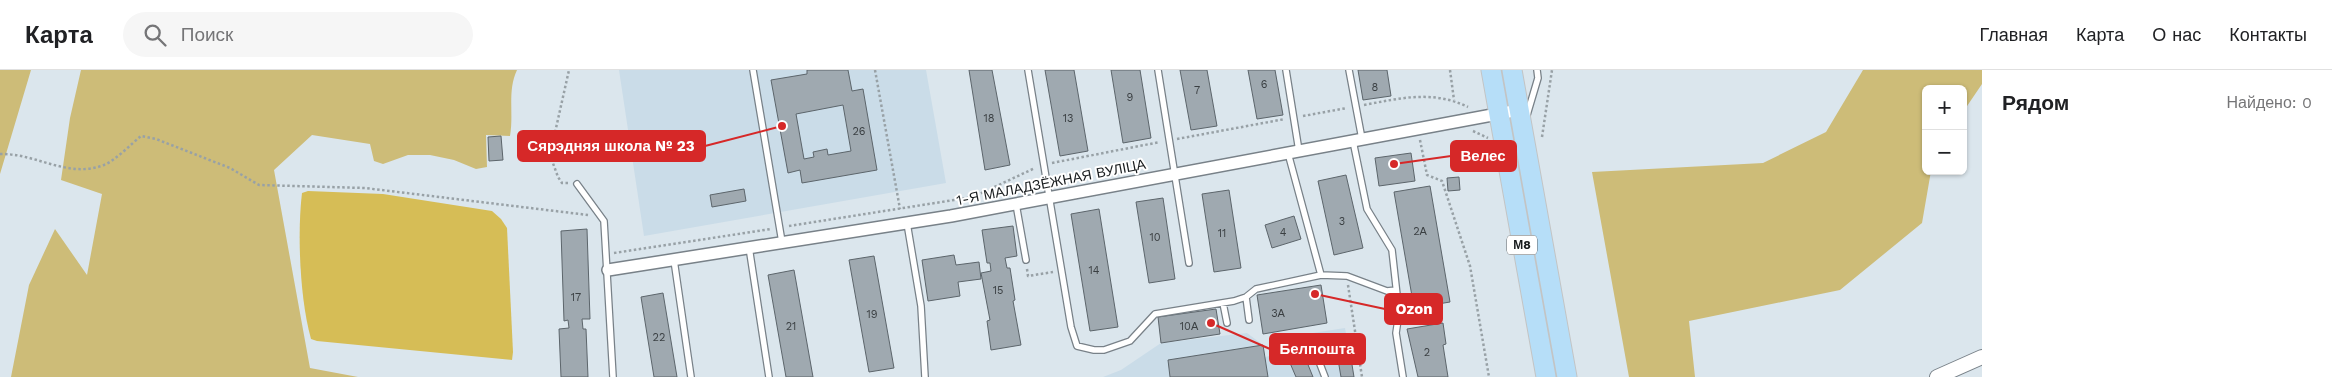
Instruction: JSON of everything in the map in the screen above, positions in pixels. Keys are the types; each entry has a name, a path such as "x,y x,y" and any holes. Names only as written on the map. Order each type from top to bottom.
{"highway":[{"name":"М8","path":"1491,70 1546,377"},
{"name":"М8","path":"1512,70 1566,377"}],"street":[{"name":"1-Я МАЛАДЗЁЖНАЯ ВУЛІЦА","path":"608,270 1016,204 1519,110"},
{"path":"1937,377 1982,357"}],"lane":[{"path":"753,70 782,242"},
{"path":"1028,70 1048,198 1074,340 1077,346 1084,349 1104,350 1130,341 1155,314 1224,303 1246,297 1256,289 1321,275 1347,276 1387,291 1396,290"},
{"path":"1158,70 1189,263"},
{"path":"1286,70 1293,152 1321,275"},
{"path":"1349,70 1367,209 1392,250 1399,313 1396,333 1402,377"},
{"path":"1522,132 1538,78 1537,70"},
{"path":"577,184 604,222 613,377"},
{"path":"1016,204 1026,260"},
{"path":"907,222 921,306 925,377"},
{"path":"749,248 770,377"},
{"path":"674,260 691,377"},
{"path":"1246,297 1249,320"},
{"path":"1224,303 1226,323"},
{"path":"1313,346 1325,377"}],"path":[{"path":"569,70 550,155 562,183 577,184"},
{"path":"875,70 900,208"},
{"path":"1450,70 1454,100"},
{"path":"1542,136 1552,70"},
{"path":"1418,129 1427,176 1442,181 1470,266 1488,377"},
{"path":"0,154 14,154 76,171 105,165 140,136 156,139 230,168 259,185 365,188 582,213 604,222"},
{"path":"1026,260 1028,276 1061,271"},
{"path":"1347,276 1362,377"}],"shaded area":[{"path":"0,70 31,70 0,174"},
{"path":"81,70 517,70 511,94 510,136 486,135 487,167 476,169 454,160 430,155 408,155 383,164 374,161 370,144 312,135 274,170 310,368 358,377 11,377 29,285 55,229 87,275 102,194 61,180 70,118"},
{"path":"619,70 926,70 946,183 644,236"},
{"path":"1863,70 1982,70 1982,84 1967,106 1967,85 1922,85 1922,175 1930,175 1922,223 1840,290 1689,321 1695,377 1629,377 1592,172 1763,163 1826,132"},
{"path":"308,191 383,194 492,211 507,228 512,360 311,339 304,305 300,267 300,209 302,193"},
{"path":"1345,328 1354,377 1103,377 1121,370 1161,343 1247,333 1263,345 1265,357 1279,354 1274,339"}],"building":[{"path":"807,70 848,70 852,91 863,89 877,170 802,183 800,170 788,173 771,80 807,74","holes":["843,105 851,151 828,155 827,149 813,152 814,157 804,159 796,114"]},
{"path":"969,70 992,70 1010,165 985,170"},
{"path":"1045,70 1074,70 1088,151 1060,156"},
{"path":"1111,70 1140,70 1151,138 1123,143"},
{"path":"1180,70 1207,70 1217,126 1191,130"},
{"path":"1248,70 1275,70 1283,115 1257,119"},
{"path":"1358,70 1387,70 1391,96 1363,100"},
{"path":"501,136 503,160 489,161 488,137"},
{"path":"1411,153 1415,181 1379,186 1375,158"},
{"path":"1346,175 1363,248 1334,255 1318,181"},
{"path":"1459,177 1460,190 1448,191 1447,178"},
{"path":"1430,186 1450,302 1414,308 1394,192"},
{"path":"744,189 746,201 712,207 710,195"},
{"path":"1229,190 1241,268 1214,272 1202,194"},
{"path":"1163,198 1175,279 1149,283 1136,202"},
{"path":"1099,209 1118,327 1090,331 1071,214"},
{"path":"1294,216 1301,239 1272,248 1265,225"},
{"path":"1013,226 1017,256 1005,258 1007,268 1010,268 1015,300 1013,301 1021,345 991,350 987,321 990,320 981,273 991,271 990,263 987,263 982,230"},
{"path":"587,229 590,319 582,319 583,329 586,329 588,377 561,377 559,329 569,328 568,320 564,321 561,231"},
{"path":"954,255 956,265 979,262 981,279 958,282 960,296 928,301 922,260"},
{"path":"874,256 894,368 869,372 849,260"},
{"path":"794,270 813,377 786,377 768,275"},
{"path":"1321,285 1327,323 1263,334 1257,295"},
{"path":"663,293 677,377 654,377 641,297"},
{"path":"1216,309 1220,334 1161,343 1158,317"},
{"path":"1443,323 1446,344 1443,345 1448,377 1418,377 1407,329"},
{"path":"1348,340 1354,377 1341,377 1335,342"},
{"path":"1263,345 1268,377 1170,377 1168,360"},
{"path":"1302,350 1313,377 1296,377 1287,356"}],"place":[{"name":"Сярэдняя школа № 23","path":"782,126"},
{"name":"Велес","path":"1394,164"},
{"name":"Ozon","path":"1315,294"},
{"name":"Белпошта","path":"1211,323"}]}
